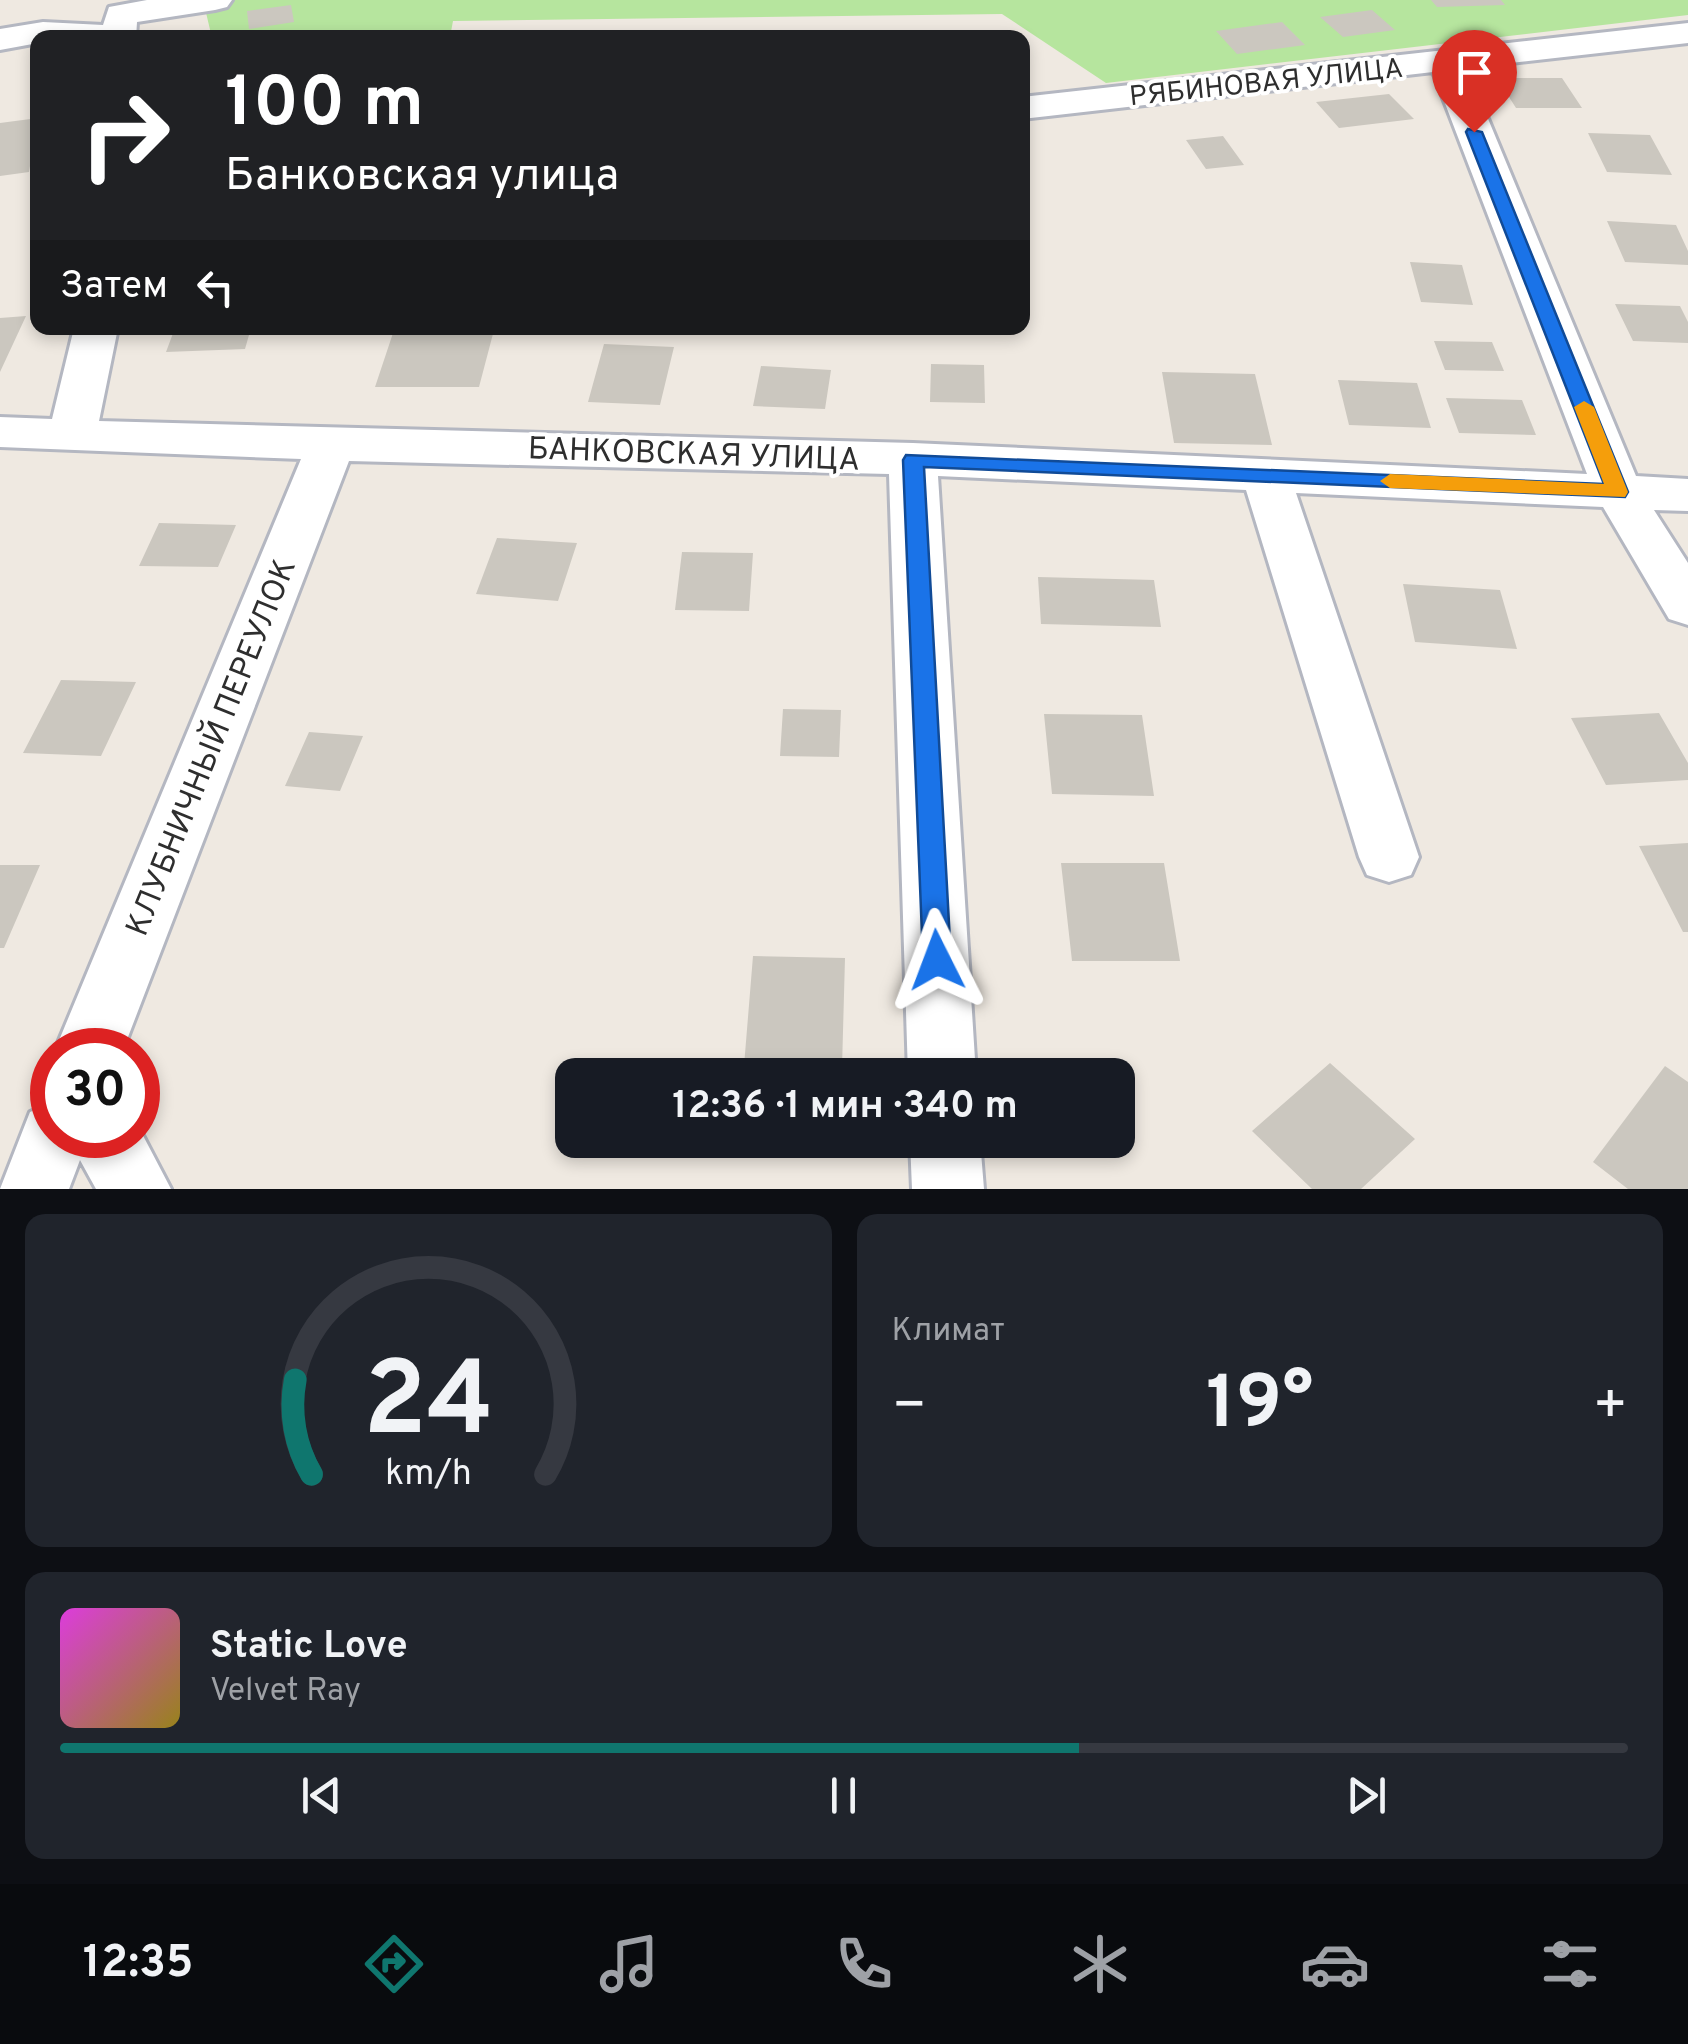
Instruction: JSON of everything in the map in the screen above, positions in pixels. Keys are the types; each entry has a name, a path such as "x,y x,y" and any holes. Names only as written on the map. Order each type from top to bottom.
{"street":[{"path":"120,30 122,14 215,0"},
{"name":"РЯБИНОВАЯ УЛИЦА","path":"1030,107 1688,32"},
{"path":"0,40 30,34"},
{"path":"1446,60 1618,492 1688,606"},
{"path":"73,432 94,335"},
{"name":"БАНКОВСКАЯ УЛИЦА","path":"0,432 913,460 1688,495"},
{"name":"КЛУБНИЧНЫЙ ПЕРЕУЛОК","path":"99,1028 331,445"},
{"path":"913,460 941,1058"},
{"path":"1266,475 1389,857"},
{"path":"32,1189 45,1158"},
{"path":"117,1158 135,1189"},
{"path":"946,1158 948,1189"}],"green space":[{"path":"203,0 1688,0 1688,15 1106,83 1002,14 453,21 451,30 210,30"}],"building":[{"path":"1431,0 1501,0 1505,5 1437,7"},
{"path":"291,5 294,22 249,29 247,11"},
{"path":"1372,10 1395,30 1343,37 1320,17"},
{"path":"1282,22 1305,45 1237,54 1216,31"},
{"path":"1497,78 1562,78 1582,108 1516,108"},
{"path":"1389,94 1414,119 1339,128 1316,102"},
{"path":"30,119 29,172 0,176 0,123"},
{"path":"1588,133 1650,135 1672,175 1607,172"},
{"path":"1223,136 1244,165 1206,169 1186,140"},
{"path":"1607,221 1676,225 1688,251 1688,265 1625,262"},
{"path":"1410,262 1462,265 1473,305 1421,302"},
{"path":"1615,304 1680,306 1688,322 1688,343 1633,341"},
{"path":"26,316 0,372 0,318"},
{"path":"172,335 249,335 245,349 166,352"},
{"path":"392,335 493,335 479,387 375,387"},
{"path":"1434,341 1492,342 1504,371 1445,370"},
{"path":"604,344 674,347 660,405 588,402"},
{"path":"931,364 984,365 985,403 930,402"},
{"path":"761,366 831,370 825,409 753,406"},
{"path":"1162,372 1255,374 1272,445 1174,443"},
{"path":"1338,380 1417,383 1431,428 1349,425"},
{"path":"1446,398 1522,400 1536,435 1459,433"},
{"path":"159,523 236,525 218,567 139,566"},
{"path":"497,538 577,543 558,601 476,594"},
{"path":"682,552 753,553 749,611 675,610"},
{"path":"1038,577 1154,580 1161,627 1041,624"},
{"path":"1403,584 1500,590 1517,649 1415,642"},
{"path":"61,680 136,682 101,756 23,753"},
{"path":"783,709 841,710 839,757 780,756"},
{"path":"1659,713 1688,763 1688,780 1606,785 1571,718"},
{"path":"1044,714 1142,715 1154,796 1052,794"},
{"path":"309,732 363,736 340,791 285,786"},
{"path":"1688,843 1688,932 1683,932 1639,846"},
{"path":"1061,863 1164,863 1180,961 1072,961"},
{"path":"0,865 40,865 4,948 0,948"},
{"path":"753,956 845,958 842,1058 745,1058"},
{"path":"1330,1063 1415,1139 1361,1189 1312,1189 1252,1131"},
{"path":"1665,1066 1688,1082 1688,1189 1628,1189 1593,1162"}],"slow traffic":[{"path":"1390,481 1618,492 1584,407"}],"route":[{"path":"937,960 913,460 1618,492 1474,132"}]}
